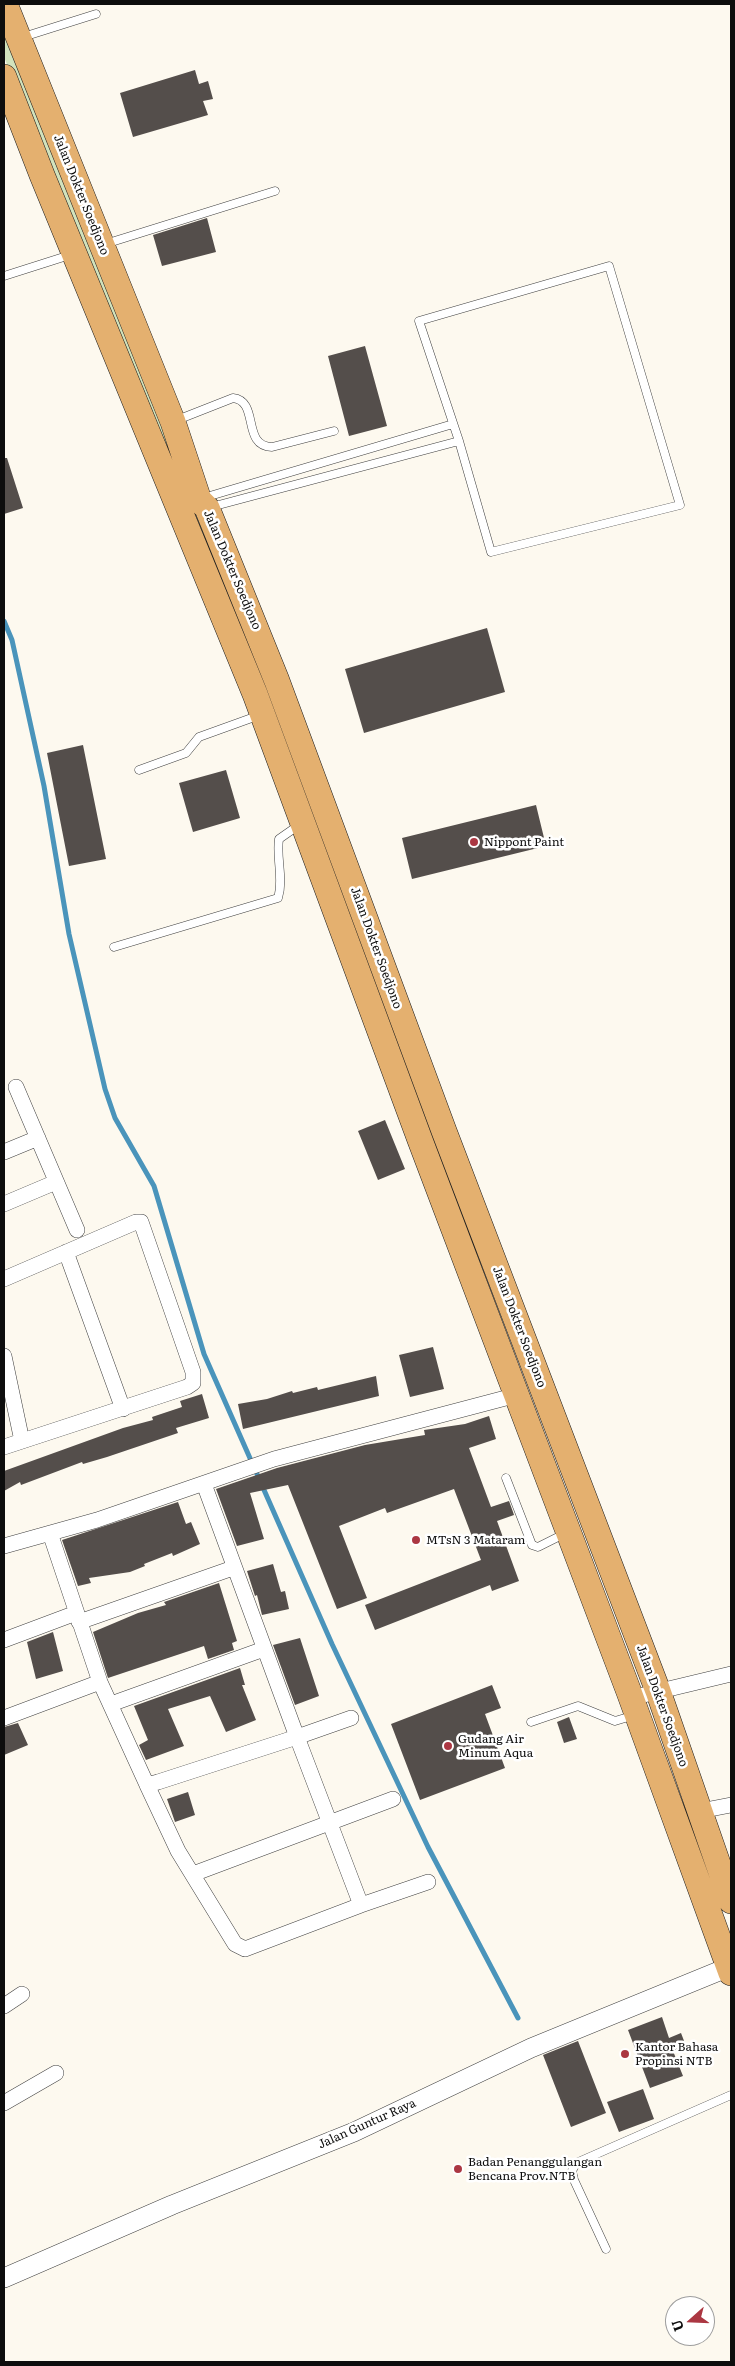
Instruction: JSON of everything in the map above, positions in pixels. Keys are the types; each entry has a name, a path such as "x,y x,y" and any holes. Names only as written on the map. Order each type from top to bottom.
{"highway":[{"name":"Jalan Dokter Soedjono","path":"4,4 172,422 203,504 277,681 444,1131 663,1690 707,1809 729,1886"},
{"name":"Jalan Dokter Soedjono","path":"4,77 262,713 405,1100 634,1706 730,1970"},
{"path":"277,681 262,713 276,720 290,717"},
{"path":"405,1100 412,1110 424,1110 431,1102 429,1091"},
{"path":"420,1140 419,1129 427,1122 437,1122 444,1131"}],"street":[{"path":"16,1087 77,1230"},
{"path":"4,1152 38,1138"},
{"path":"4,1204 56,1182"},
{"path":"4,1279 136,1222 141,1222 193,1372 193,1383 123,1409 4,1447"},
{"path":"66,1252 123,1409"},
{"path":"4,1356 22,1441"},
{"path":"4,1546 204,1484 245,1468 517,1395"},
{"path":"204,1484 233,1568 362,1904"},
{"path":"50,1533 100,1682 174,1842 235,1944 245,1949 362,1904 428,1882"},
{"path":"4,1640 233,1568"},
{"path":"111,1704 264,1650"},
{"path":"634,1706 663,1690 731,1674"},
{"path":"4,1718 100,1682"},
{"path":"147,1785 351,1718"},
{"path":"193,1874 393,1799"},
{"path":"707,1809 731,1805"},
{"name":"Jalan Guntur Raya","path":"4,2278 178,2203 354,2132 535,2046 730,1970"},
{"path":"4,2006 22,1994"},
{"path":"4,2102 56,2073"}],"lane":[{"path":"18,38 96,14"},
{"path":"101,245 275,190"},
{"path":"4,276 75,254"},
{"path":"609,266 680,506 491,552 459,441 419,321 609,266"},
{"path":"172,422 233,398 240,399 245,404 257,443 263,447 272,447 334,430"},
{"path":"203,504 453,424"},
{"path":"203,504 459,441"},
{"path":"139,770 186,753 200,737 262,713"},
{"path":"114,947 278,898 281,888 278,851 280,839 303,823"},
{"path":"506,1478 532,1545 538,1547 568,1532"},
{"path":"530,1722 578,1706 615,1722 634,1706"},
{"path":"606,2249 574,2180 572,2171 576,2163 731,2094"}],"green space":[{"path":"4,33 199,500 260,673 253,675 4,57"}],"building":[{"path":"195,70 199,84 208,81 213,99 203,101 208,115 133,137 120,93"},
{"path":"207,218 216,252 162,266 153,235"},
{"path":"365,346 387,426 349,436 328,356"},
{"path":"4,458 7,458 23,508 4,514"},
{"path":"487,628 505,692 364,733 345,669"},
{"path":"83,745 106,859 69,866 47,753"},
{"path":"226,770 240,818 193,832 179,783"},
{"name":"Nippont Paint","path":"536,805 546,846 412,879 402,838"},
{"path":"385,1120 405,1169 378,1180 358,1131"},
{"path":"433,1347 444,1389 410,1397 399,1355"},
{"path":"376,1376 379,1396 243,1429 238,1404 267,1399 292,1391 293,1393 317,1387 318,1390"},
{"path":"202,1394 209,1418 176,1428 178,1433 107,1457 83,1464 82,1462 21,1485 20,1482 4,1491 4,1471 123,1428 153,1420 152,1417 182,1407 180,1401"},
{"path":"489,1416 496,1439 469,1448 491,1507 509,1501 514,1515 497,1521 519,1581 492,1591 490,1585 375,1630 365,1605 481,1560 454,1489 387,1513 385,1508 339,1526 367,1598 337,1609 288,1485 250,1493 264,1539 237,1546 216,1489 277,1468 365,1445 425,1435 424,1430 465,1424"},
{"path":"178,1502 186,1524 191,1522 200,1544 173,1556 172,1553 144,1564 145,1566 130,1572 89,1578 91,1583 78,1586 62,1540"},
{"path":"273,1564 281,1592 285,1591 289,1609 262,1615 257,1595 255,1596 247,1571"},
{"path":"219,1583 237,1641 232,1643 234,1650 208,1659 204,1646 108,1678 93,1632 138,1613 166,1605 164,1602"},
{"path":"53,1632 63,1671 36,1679 27,1642"},
{"path":"300,1638 319,1696 295,1705 273,1645"},
{"path":"240,1668 245,1685 242,1685 256,1720 226,1732 210,1696 168,1709 184,1746 146,1760 139,1745 148,1740 134,1706"},
{"name":"Gudang Air Minum Aqua","path":"492,1685 501,1708 485,1714 505,1768 420,1800 391,1724"},
{"path":"569,1717 577,1739 564,1743 557,1722"},
{"path":"18,1723 28,1745 4,1755 4,1727"},
{"path":"188,1792 195,1815 175,1822 167,1799"},
{"path":"662,2017 669,2038 681,2033 686,2046 673,2051 683,2076 650,2088 628,2030"},
{"path":"578,2041 606,2113 571,2127 543,2055"},
{"path":"643,2089 654,2119 619,2132 607,2102"}],"waterway":[{"path":"4,621 12,640 44,786 69,934 105,1089 115,1118 154,1186 204,1354 332,1644 428,1847 518,2018"}],"place":[{"name":"Nippont Paint","path":"474,842"},
{"name":"MTsN 3 Mataram","path":"416,1540"},
{"name":"Gudang Air Minum Aqua","path":"448,1746"},
{"name":"Kantor Bahasa Propinsi NTB","path":"625,2054"},
{"name":"Badan Penanggulangan Bencana Prov.NTB","path":"458,2169"}]}
